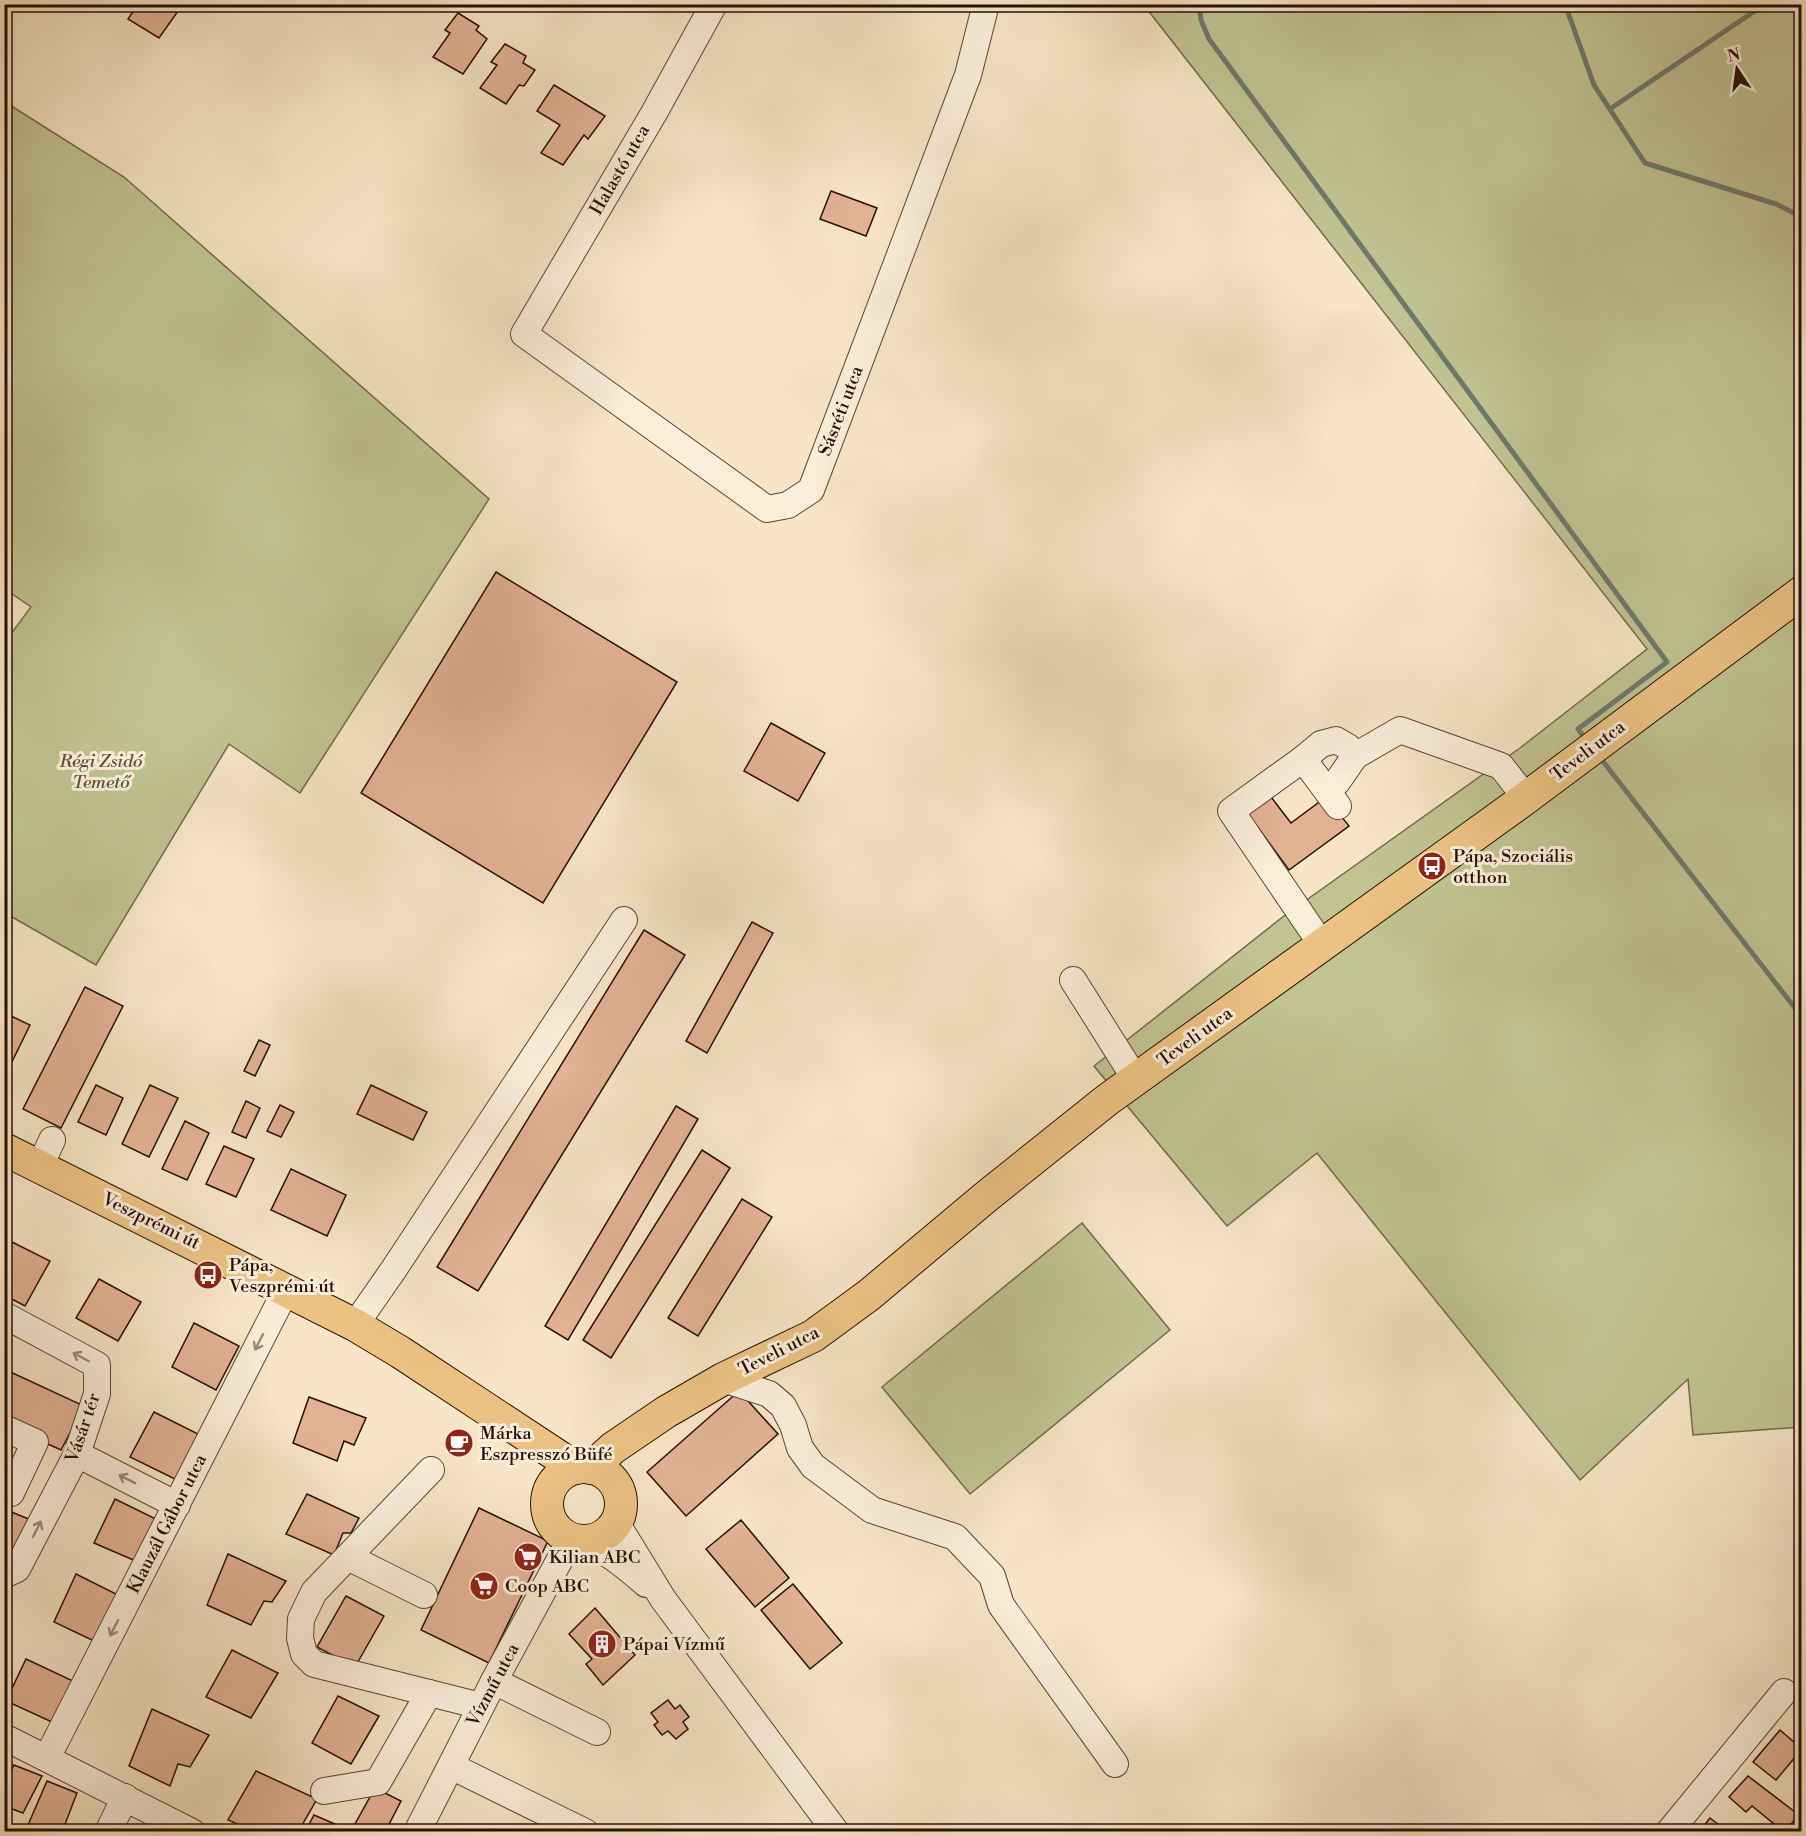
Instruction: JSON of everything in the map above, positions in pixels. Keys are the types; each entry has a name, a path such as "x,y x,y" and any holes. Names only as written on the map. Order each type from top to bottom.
{"main road":[{"name":"Teveli utca","path":"584,1468 666,1412 723,1379 813,1336 869,1295 1107,1100 1526,798 1802,592"},
{"name":"Veszprémi út","path":"4,1149 46,1153 286,1290 355,1325 584,1468"},
{"name":"Veszprémi út","path":"482,1406 531,1458 542,1475 548,1494"},
{"name":"Teveli utca","path":"619,1505 622,1474 634,1450 666,1412"},
{"path":"584,1468 606,1474 616,1486 619,1505 609,1531 595,1540 575,1540 558,1531 547,1510 548,1494 559,1477 584,1468"}],"street":[{"name":"Halastó utca","path":"524,333 654,113 714,4"},
{"name":"Sásréti utca","path":"524,333 767,509 788,505 811,490 968,75 986,4"},
{"path":"1303,759 1333,799 1337,782 1355,756 1400,730 1501,766 1526,798"},
{"path":"1322,945 1231,811 1321,744 1336,740 1348,747 1355,756"},
{"path":"355,1325 401,1259 624,920"},
{"path":"1073,980 1136,1080"},
{"name":"Klauzál Gábor utca","path":"47,1758 286,1290"},
{"name":"Vásár tér","path":"4,1315 97,1365 97,1394 77,1454 17,1569 4,1575"},
{"path":"723,1379 769,1394 783,1406 793,1425 800,1448 813,1466 872,1510 955,1537 992,1576 1000,1605 1114,1764"},
{"path":"4,1428 35,1442 11,1493 4,1490"},
{"path":"77,1454 177,1505"},
{"path":"431,1470 315,1592 301,1619 300,1638 304,1654 314,1664 481,1706"},
{"path":"619,1505 620,1529 663,1599 836,1832"},
{"path":"575,1540 595,1546 617,1559 663,1599"},
{"name":"Vízmű utca","path":"417,1832 494,1681 575,1540"},
{"path":"348,1557 423,1595"},
{"path":"494,1681 597,1732"},
{"path":"1669,1832 1784,1692"},
{"path":"324,1791 378,1782 429,1693"},
{"path":"4,1737 192,1832"},
{"path":"451,1766 585,1832"},
{"path":"108,1832 125,1797"}],"green space":[{"path":"1148,5 1801,5 1801,1427 1693,1435 1688,1379 1580,1480 1317,1153 1227,1226 1094,1066 1284,916 1520,748 1647,649 1147,9"},
{"name":"Régi Zsidó Temető","path":"5,102 124,177 489,499 300,793 229,744 96,965 5,913 5,642 31,607 5,589"},
{"path":"1082,1223 1170,1330 970,1494 882,1387"}],"building":[{"path":"138,4 183,4 159,38 128,19"},
{"path":"458,13 479,26 476,30 487,39 463,74 433,57 450,33 445,30"},
{"path":"505,44 526,56 523,63 535,70 524,86 519,85 506,104 480,88 497,65 491,62"},
{"path":"554,85 605,116 588,139 584,135 563,165 541,153 560,125 537,111"},
{"path":"831,191 877,208 866,236 820,219"},
{"path":"496,572 677,682 543,903 361,793"},
{"path":"771,723 825,753 798,801 744,771"},
{"path":"1271,797 1291,823 1326,797 1349,826 1289,870 1248,814"},
{"path":"752,922 773,933 707,1053 686,1041"},
{"path":"644,930 685,955 478,1291 437,1267"},
{"path":"85,987 123,1006 61,1128 23,1109"},
{"path":"9,1015 30,1025 4,1078 4,1025"},
{"path":"259,1040 270,1045 255,1076 244,1071"},
{"path":"96,1085 123,1098 106,1135 78,1122"},
{"path":"150,1085 178,1098 149,1157 122,1144"},
{"path":"371,1085 427,1112 413,1140 357,1114"},
{"path":"246,1101 260,1108 246,1138 232,1132"},
{"path":"280,1105 294,1112 281,1137 267,1131"},
{"path":"676,1106 698,1119 568,1340 545,1326"},
{"path":"185,1121 209,1133 187,1180 162,1169"},
{"path":"224,1146 254,1159 236,1197 206,1184"},
{"path":"702,1150 730,1168 611,1358 583,1340"},
{"path":"291,1169 346,1195 327,1236 271,1210"},
{"path":"742,1199 772,1217 698,1336 668,1318"},
{"path":"4,1238 50,1261 25,1306 4,1295"},
{"path":"99,1279 141,1302 118,1341 76,1318"},
{"path":"194,1323 239,1346 216,1390 172,1367"},
{"path":"4,1369 84,1406 61,1450 4,1424"},
{"path":"739,1391 778,1434 686,1516 647,1472"},
{"path":"309,1397 366,1418 354,1445 344,1441 337,1461 293,1443"},
{"path":"154,1412 202,1436 179,1481 130,1457"},
{"path":"307,1494 359,1518 351,1533 343,1533 334,1555 286,1534"},
{"path":"115,1499 158,1520 138,1562 94,1543"},
{"name":"Coop ABC","path":"479,1508 548,1541 489,1663 421,1630"},
{"path":"4,1509 31,1520 9,1565 4,1563"},
{"path":"741,1520 789,1578 755,1607 706,1549"},
{"path":"228,1554 286,1581 272,1602 264,1601 251,1625 207,1605"},
{"path":"76,1574 118,1595 94,1641 54,1622"},
{"path":"793,1584 842,1643 810,1669 761,1610"},
{"path":"346,1596 384,1616 355,1667 317,1647"},
{"name":"Pápai Vízmű","path":"595,1608 635,1655 603,1685 586,1664 592,1659 569,1634"},
{"path":"232,1650 278,1673 251,1718 206,1697"},
{"path":"26,1659 73,1681 52,1722 6,1701"},
{"path":"338,1696 379,1716 351,1764 312,1743"},
{"path":"668,1700 675,1709 680,1705 689,1717 683,1722 688,1729 676,1739 668,1731 662,1735 654,1725 658,1722 651,1713"},
{"path":"152,1709 209,1735 190,1767 178,1764 170,1786 129,1766"},
{"path":"1780,1730 1802,1749 1776,1780 1753,1762"},
{"path":"14,1765 42,1776 23,1813 4,1806 4,1785"},
{"path":"256,1771 317,1799 298,1832 255,1832 228,1820"},
{"path":"1748,1776 1799,1815 1784,1832 1752,1806 1746,1812 1729,1797"},
{"path":"47,1781 77,1793 62,1832 25,1832"},
{"path":"375,1788 401,1801 385,1832 305,1832 314,1815 351,1831"},
{"path":"1710,1818 1728,1832 1699,1832"}],"waterway":[{"path":"1199,4 1201,20 1209,39 1667,662 1578,729 1587,741"},
{"path":"1565,4 1594,85 1645,163 1776,204 1802,217"},
{"path":"1610,109 1765,4"},
{"path":"1598,755 1802,1017"}],"place":[{"name":"Pápa, Szociális otthon","path":"1432,866"},
{"name":"Pápa, Veszprémi út","path":"208,1275"},
{"name":"Márka Eszpresszó Büfé","path":"459,1443"},
{"name":"Kilian ABC","path":"528,1557"},
{"name":"Coop ABC","path":"484,1586"},
{"name":"Pápai Vízmű","path":"602,1644"}]}
